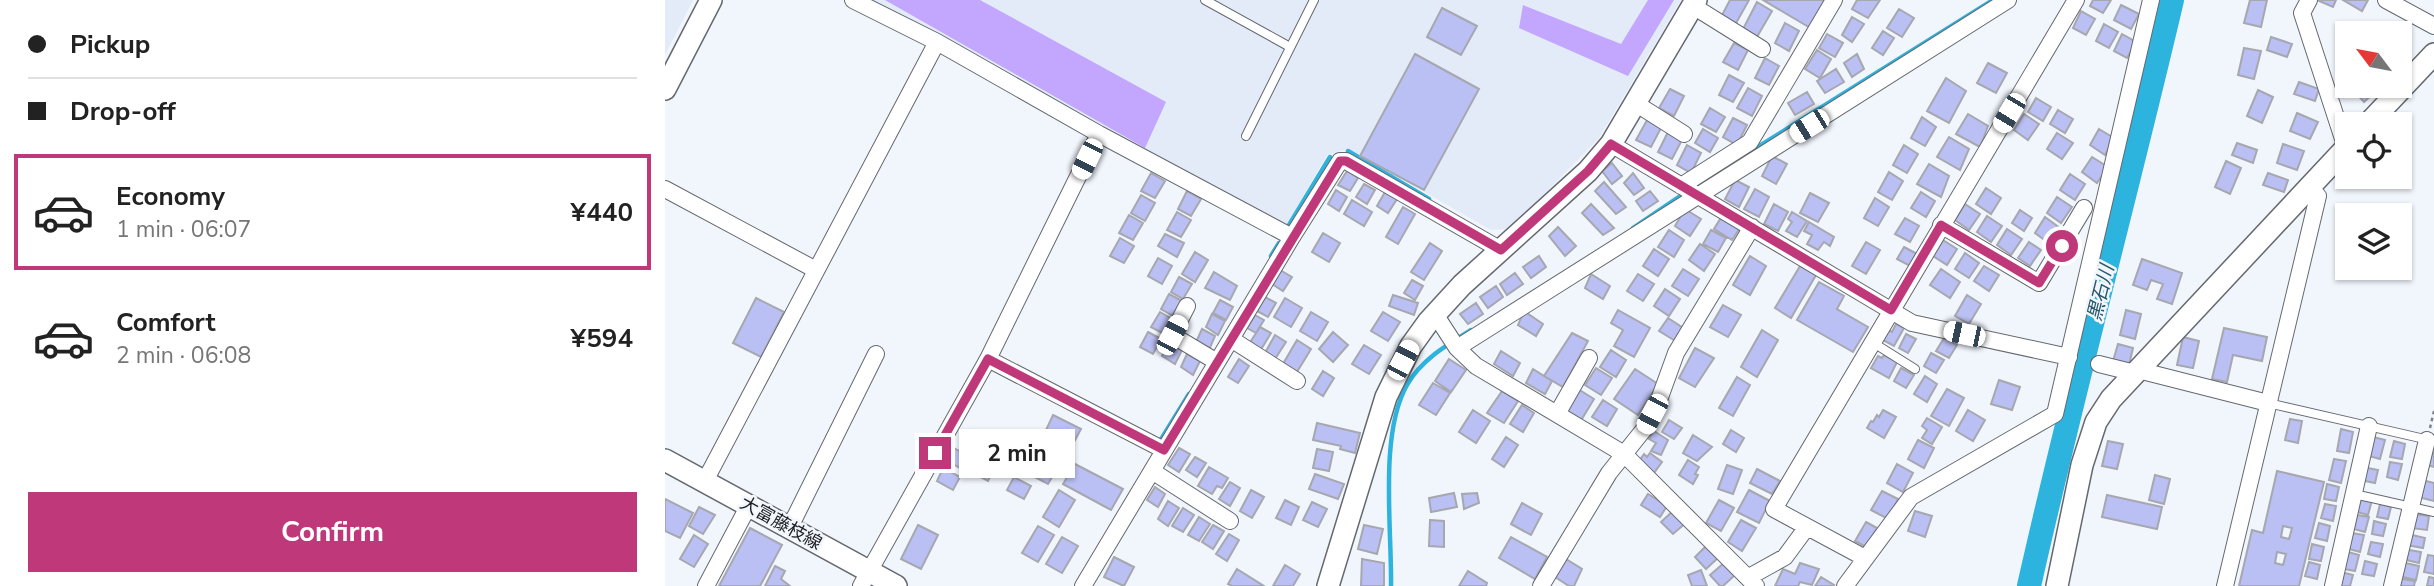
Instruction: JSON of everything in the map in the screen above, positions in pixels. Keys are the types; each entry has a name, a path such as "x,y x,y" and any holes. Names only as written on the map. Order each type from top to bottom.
{"street":[{"path":"665,89 711,0"},
{"path":"853,0 937,42 1099,134 1292,237"},
{"path":"1690,191 1750,142 1834,0"},
{"path":"1454,344 1690,191 2008,0"},
{"path":"1865,558 1774,509 2076,0"},
{"path":"1845,586 1911,497 2055,415 2151,0"},
{"path":"2309,0 2302,13 2335,114"},
{"path":"2386,0 2434,26"},
{"path":"1328,586 1386,397 1411,346 1435,314 1462,285 1588,171 1611,144 1695,3 1762,49"},
{"path":"705,481 937,42"},
{"path":"2379,112 2434,54"},
{"path":"1635,103 1684,134"},
{"path":"865,579 988,359 1099,134"},
{"path":"1611,144 1912,323 2069,357"},
{"path":"2057,586 2082,465 2096,422 2111,399 2335,160"},
{"path":"1083,586 1340,161 1346,161 1501,250"},
{"path":"2225,586 2318,196 2309,187"},
{"path":"665,189 816,270"},
{"path":"1941,225 2039,283 2084,208"},
{"path":"1541,586 1609,472 1644,428 1659,400 1676,354 1752,228"},
{"path":"1187,306 1172,335 1217,362"},
{"path":"1435,314 1454,344 1475,366 1624,454 1753,581 1785,557 1807,527"},
{"path":"1231,339 1297,382"},
{"path":"790,527 876,354"},
{"path":"1557,414 1589,358"},
{"path":"988,359 1164,450"},
{"path":"2099,364 2268,404"},
{"path":"2333,586 2369,426"},
{"path":"2392,586 2431,440"},
{"name":"大富藤枝線","path":"665,460 790,527 865,579 896,586"},
{"path":"1152,471 1230,521"},
{"path":"706,586 749,505"}],"lane":[{"path":"1205,0 1290,47"},
{"path":"1246,136 1314,0"},
{"path":"1872,342 1915,369"},
{"path":"2268,404 2431,440"},
{"path":"2354,494 2434,512"}],"shaded area":[{"path":"665,0 693,0 665,55"},
{"path":"859,0 1681,0 1599,138 1510,229 1491,230 1349,149 1327,155 1286,226"},
{"path":"885,0 980,0 1166,102 1145,148"},
{"path":"1648,0 1674,0 1628,76 1519,28 1523,5 1621,44"}],"building":[{"path":"1730,0 1749,0 1735,25 1721,17"},
{"path":"1763,0 1825,0 1828,2 1812,29"},
{"path":"1857,0 1880,0 1868,18 1852,9"},
{"path":"2093,0 2111,0 2103,13 2090,6"},
{"path":"2250,0 2267,0 2261,27 2244,23"},
{"path":"2317,0 2336,0 2333,7"},
{"path":"2343,0 2368,0 2362,11"},
{"path":"1757,2 1772,11 1757,37 1743,29"},
{"path":"2121,5 2139,14 2131,29 2114,20"},
{"path":"1442,8 1477,26 1461,55 1427,37"},
{"path":"1899,9 1914,18 1902,37 1887,28"},
{"path":"2081,11 2095,19 2086,35 2073,28"},
{"path":"1852,17 1864,24 1852,42 1842,35"},
{"path":"1785,23 1799,31 1789,51 1775,43"},
{"path":"2104,24 2118,32 2109,48 2096,41"},
{"path":"1883,31 1894,38 1883,55 1872,48"},
{"path":"1827,34 1843,43 1835,57 1819,48"},
{"path":"2122,34 2136,42 2127,58 2114,51"},
{"path":"2271,37 2292,44 2287,57 2267,50"},
{"path":"1734,43 1748,50 1738,70 1723,62"},
{"path":"2244,48 2261,51 2254,79 2238,75"},
{"path":"1817,50 1831,59 1820,78 1805,69"},
{"path":"1415,54 1479,89 1424,190 1360,156"},
{"path":"1857,54 1864,69 1852,77 1844,63"},
{"path":"1765,58 1779,66 1769,85 1755,78"},
{"path":"1988,63 2007,73 1996,93 1977,83"},
{"path":"1836,69 1844,82 1825,93 1817,81"},
{"path":"1729,75 1744,83 1733,102 1719,95"},
{"path":"1946,78 1966,91 1949,123 1927,111"},
{"path":"2299,82 2319,89 2315,101 2294,94"},
{"path":"1748,88 1762,96 1752,116 1737,108"},
{"path":"1670,89 1684,96 1674,116 1659,108"},
{"path":"2258,90 2273,97 2262,123 2247,116"},
{"path":"1807,92 1814,104 1795,115 1788,103"},
{"path":"2036,98 2051,107 2043,121 2028,112"},
{"path":"1710,108 1725,117 1716,132 1701,124"},
{"path":"2058,110 2073,119 2065,133 2050,124"},
{"path":"2297,113 2318,122 2310,139 2290,131"},
{"path":"1968,114 1988,126 1980,147 1956,134"},
{"path":"2024,114 2039,124 2028,140 2014,130"},
{"path":"1922,117 1936,127 1925,146 1911,138"},
{"path":"1733,118 1747,125 1737,145 1723,137"},
{"path":"1647,120 1661,128 1651,147 1636,140"},
{"path":"1703,129 1718,138 1710,152 1695,143"},
{"path":"2099,129 2114,138 2105,155 2090,145"},
{"path":"1668,132 1682,140 1672,159 1658,152"},
{"path":"2057,133 2073,143 2062,159 2047,149"},
{"path":"1949,137 1969,149 1960,170 1937,157"},
{"path":"2237,143 2257,150 2253,163 2232,155"},
{"path":"2283,144 2304,151 2297,170 2277,163"},
{"path":"1687,145 1701,153 1691,173 1677,165"},
{"path":"1904,145 1918,154 1907,173 1893,165"},
{"path":"1772,156 1787,164 1776,184 1762,176"},
{"path":"2092,157 2108,167 2097,183 2082,172"},
{"path":"2226,161 2241,168 2230,194 2215,187"},
{"path":"1612,163 1622,176 1612,184 1602,171"},
{"path":"1929,164 1949,176 1941,197 1917,184"},
{"path":"1347,171 1358,178 1350,191 1338,185"},
{"path":"1889,172 1903,181 1892,200 1878,192"},
{"path":"1151,173 1165,181 1155,198 1141,191"},
{"path":"1633,173 1644,188 1634,195 1624,183"},
{"path":"2268,173 2288,180 2284,192 2263,185"},
{"path":"2070,174 2085,184 2075,200 2060,190"},
{"path":"1735,180 1749,187 1739,207 1725,199"},
{"path":"1604,182 1626,207 1616,214 1595,191"},
{"path":"1364,184 1375,190 1367,204 1356,197"},
{"path":"1986,188 2001,198 1991,214 1976,204"},
{"path":"1755,189 1769,197 1759,217 1744,209"},
{"path":"1336,190 1347,197 1339,211 1328,204"},
{"path":"1187,191 1201,199 1191,216 1178,209"},
{"path":"1650,191 1658,201 1643,211 1636,201"},
{"path":"1385,192 1397,199 1388,213 1377,206"},
{"path":"1921,192 1935,201 1926,217 1911,208"},
{"path":"1810,193 1829,203 1818,222 1800,213"},
{"path":"1141,195 1155,203 1145,221 1131,213"},
{"path":"2057,197 2072,207 2061,223 2047,213"},
{"path":"1875,198 1889,207 1878,226 1864,218"},
{"path":"1352,200 1372,212 1364,226 1344,214"},
{"path":"1591,204 1614,228 1603,235 1582,213"},
{"path":"1774,204 1788,212 1778,231 1764,224"},
{"path":"1965,204 1980,214 1969,230 1955,220"},
{"path":"1403,207 1415,214 1398,244 1386,237"},
{"path":"1685,209 1701,219 1690,236 1675,226"},
{"path":"2020,210 2032,218 2024,231 2012,223"},
{"path":"1177,212 1191,220 1181,237 1167,230"},
{"path":"1792,212 1807,221 1797,237 1786,231 1792,222 1788,219"},
{"path":"1129,215 1143,223 1133,240 1119,233"},
{"path":"1722,216 1740,228 1732,240 1714,229"},
{"path":"1987,216 2002,226 1991,242 1977,232"},
{"path":"2045,217 2060,228 2050,244 2035,233"},
{"path":"1905,218 1919,226 1910,242 1895,234"},
{"path":"1809,222 1834,237 1830,246 1824,242 1818,250 1807,244 1812,235 1804,231"},
{"path":"1558,227 1576,246 1565,256 1549,236"},
{"path":"2007,229 2022,239 2011,255 1997,245"},
{"path":"1669,230 1684,240 1674,257 1658,247"},
{"path":"1711,230 1726,238 1718,252 1703,244"},
{"path":"1323,233 1340,243 1329,262 1312,252"},
{"path":"1165,234 1184,243 1177,257 1158,246"},
{"path":"1120,238 1134,246 1124,263 1110,256"},
{"path":"1943,240 1957,249 1947,265 1933,256"},
{"path":"1866,242 1880,250 1866,274 1852,266"},
{"path":"2029,242 2041,250 2030,266 2018,258"},
{"path":"1430,243 1442,251 1424,280 1411,272"},
{"path":"1700,244 1715,254 1704,271 1689,260"},
{"path":"1904,247 1919,255 1912,267 1897,259"},
{"path":"1654,249 1669,259 1658,276 1643,266"},
{"path":"1195,252 1208,260 1195,282 1182,274"},
{"path":"1965,253 1979,263 1969,278 1955,269"},
{"path":"1539,256 1546,267 1531,278 1523,267"},
{"path":"1750,256 1766,266 1750,295 1733,285"},
{"path":"1158,258 1172,266 1162,284 1148,276"},
{"path":"2142,259 2182,273 2172,304 2157,299 2163,284 2151,280 2147,290 2133,285"},
{"path":"1800,266 1816,275 1791,318 1775,308"},
{"path":"1984,266 1999,275 1989,291 1974,281"},
{"path":"1683,269 1699,279 1688,296 1672,286"},
{"path":"1941,269 1960,282 1950,298 1930,285"},
{"path":"1280,270 1292,277 1283,291 1272,284"},
{"path":"1214,272 1237,286 1230,300 1205,288"},
{"path":"1515,273 1523,284 1507,295 1500,284"},
{"path":"1591,274 1610,286 1603,299 1585,288"},
{"path":"1638,274 1654,284 1643,301 1627,291"},
{"path":"1179,277 1192,284 1183,299 1171,292"},
{"path":"1412,280 1423,286 1415,300 1404,293"},
{"path":"1819,282 1844,296 1837,309 1868,327 1853,352 1797,320"},
{"path":"1496,286 1503,297 1488,308 1480,297"},
{"path":"1665,289 1680,299 1669,316 1654,306"},
{"path":"1169,294 1182,301 1173,316 1161,309"},
{"path":"1393,295 1418,303 1414,315 1389,306"},
{"path":"1967,295 1981,304 1969,324 1955,316"},
{"path":"1265,297 1276,303 1268,317 1257,311"},
{"path":"756,298 784,312 761,357 733,343"},
{"path":"1285,298 1302,308 1291,327 1274,317"},
{"path":"1220,300 1233,307 1226,320 1213,313"},
{"path":"1476,303 1483,314 1468,324 1460,314"},
{"path":"1723,305 1741,315 1728,337 1710,327"},
{"path":"1618,310 1650,328 1634,357 1614,346 1623,330 1611,323"},
{"path":"2126,310 2141,314 2135,339 2120,335"},
{"path":"1524,311 1543,324 1536,336 1518,325"},
{"path":"1160,312 1172,319 1164,334 1151,327"},
{"path":"1311,312 1328,322 1317,341 1300,331"},
{"path":"1383,312 1400,322 1388,341 1371,331"},
{"path":"1212,314 1225,321 1218,335 1206,327"},
{"path":"1255,315 1264,320 1256,333 1247,328"},
{"path":"1668,318 1685,329 1677,342 1659,331"},
{"path":"1896,324 1904,328 1894,346 1879,338 1884,328 1892,332"},
{"path":"1260,327 1271,333 1260,351 1249,344"},
{"path":"2224,328 2267,337 2262,361 2233,355 2227,382 2212,379"},
{"path":"1202,329 1215,336 1209,350 1196,342"},
{"path":"1762,330 1778,340 1757,377 1741,367"},
{"path":"1148,332 1161,339 1153,354 1140,347"},
{"path":"1333,332 1348,345 1333,362 1319,349"},
{"path":"1572,333 1588,341 1563,387 1544,376"},
{"path":"1906,334 1916,339 1908,353 1899,348"},
{"path":"1275,335 1286,342 1275,359 1265,353"},
{"path":"2183,337 2199,341 2193,368 2177,365"},
{"path":"1944,338 1957,345 1949,358 1936,351"},
{"path":"1297,340 1311,349 1297,372 1283,364"},
{"path":"1169,343 1182,350 1175,364 1162,356"},
{"path":"2118,344 2133,348 2129,365 2113,361"},
{"path":"1364,345 1381,355 1369,374 1352,364"},
{"path":"1695,348 1714,358 1695,387 1679,378"},
{"path":"1611,350 1626,360 1616,377 1600,367"},
{"path":"1501,351 1520,363 1513,376 1494,364"},
{"path":"1931,353 1944,360 1936,373 1924,366"},
{"path":"1187,354 1200,361 1193,375 1181,367"},
{"path":"1884,355 1897,362 1889,378 1871,368 1878,356 1882,358"},
{"path":"1239,359 1249,366 1238,383 1228,377"},
{"path":"1449,359 1466,370 1451,392 1435,381"},
{"path":"1596,368 1612,378 1601,395 1585,385"},
{"path":"1901,368 1914,375 1906,388 1894,381"},
{"path":"1533,369 1552,381 1545,394 1526,383"},
{"path":"1635,369 1658,384 1638,415 1614,399"},
{"path":"1323,371 1334,378 1323,396 1312,389"},
{"path":"1925,376 1937,384 1927,402 1914,394"},
{"path":"1737,377 1750,385 1733,416 1719,408"},
{"path":"1999,380 2020,387 2012,410 1991,404"},
{"path":"1433,383 1450,393 1436,415 1419,405"},
{"path":"1578,389 1594,399 1580,422 1564,411"},
{"path":"1947,389 1964,398 1949,426 1931,416"},
{"path":"1502,391 1518,401 1504,423 1487,413"},
{"path":"1603,400 1617,409 1607,426 1592,417"},
{"path":"1522,405 1534,413 1523,432 1510,424"},
{"path":"1473,410 1490,421 1476,443 1459,432"},
{"path":"1883,410 1896,417 1884,438 1867,428"},
{"path":"1968,410 1985,420 1973,441 1956,431"},
{"path":"1053,415 1081,429 1072,446 1045,432"},
{"path":"1927,418 1942,427 1932,444 1922,438 1927,430 1922,426"},
{"path":"2290,419 2302,421 2298,443 2285,440"},
{"path":"1669,420 1682,428 1674,439 1662,432"},
{"path":"1317,423 1360,433 1355,453 1340,449 1341,446 1313,440"},
{"path":"2341,429 2353,432 2349,453 2337,451"},
{"path":"970,430 987,439 980,451 963,442"},
{"path":"1731,430 1744,438 1736,452 1723,444"},
{"path":"1654,431 1668,440 1661,455 1651,451 1656,443 1649,439"},
{"path":"1693,435 1712,447 1697,461 1683,453"},
{"path":"1506,437 1518,445 1504,467 1492,459"},
{"path":"2373,437 2385,440 2380,459 2369,456"},
{"path":"1918,440 1934,448 1924,468 1908,459"},
{"path":"2108,441 2123,444 2117,469 2102,466"},
{"path":"2394,441 2405,444 2402,459 2390,457"},
{"path":"1049,443 1066,453 1048,484 1031,475"},
{"path":"2429,447 2434,448 2434,467 2424,464"},
{"path":"954,448 970,457 964,470 947,461"},
{"path":"1179,448 1190,454 1179,472 1168,465"},
{"path":"1317,449 1333,452 1329,471 1313,468"},
{"path":"1650,453 1662,462 1654,473 1639,461 1644,454 1647,457"},
{"path":"1195,457 1206,463 1197,477 1186,470"},
{"path":"2334,459 2346,461 2341,483 2329,480"},
{"path":"977,460 994,469 988,481 971,472"},
{"path":"1688,460 1699,467 1693,484 1679,475"},
{"path":"2390,462 2402,464 2398,480 2387,477"},
{"path":"1075,464 1123,489 1111,510 1063,484"},
{"path":"1897,464 1913,473 1903,492 1887,483"},
{"path":"1727,465 1742,470 1733,494 1718,489"},
{"path":"1209,467 1228,478 1222,488 1217,486 1212,494 1198,486"},
{"path":"2363,467 2378,470 2375,483 2360,480"},
{"path":"943,468 960,477 953,490 937,481"},
{"path":"1757,469 1780,481 1772,494 1750,483"},
{"path":"2277,471 2324,482 2299,586 2239,586 2252,530 2263,533","holes":["2283,526 2292,528 2289,539 2281,537","2277,552 2286,554 2283,565 2275,563"]},
{"path":"1315,474 1344,484 1338,499 1309,489"},
{"path":"2155,475 2170,479 2164,504 2149,500"},
{"path":"1014,477 1031,486 1024,499 1007,490"},
{"path":"2422,480 2434,483 2434,501 2418,497"},
{"path":"1230,482 1240,488 1230,506 1219,499"},
{"path":"2327,484 2339,487 2336,501 2324,499"},
{"path":"1155,487 1165,494 1158,507 1147,500"},
{"path":"1059,490 1075,500 1059,527 1043,517"},
{"path":"1251,490 1264,497 1252,518 1240,511"},
{"path":"1749,490 1770,501 1759,523 1737,512"},
{"path":"1882,491 1898,499 1888,519 1871,510"},
{"path":"1454,493 1457,507 1431,512 1429,498"},
{"path":"1477,493 1479,503 1464,509 1462,494"},
{"path":"1648,494 1667,506 1660,517 1641,505"},
{"path":"2107,495 2162,507 2157,529 2102,517"},
{"path":"2360,498 2372,500 2368,515 2357,512"},
{"path":"665,499 693,513 680,538 665,531"},
{"path":"1285,500 1299,507 1291,525 1276,518"},
{"path":"1719,500 1734,508 1721,531 1706,523"},
{"path":"1168,501 1179,508 1168,526 1158,519"},
{"path":"1312,502 1327,509 1318,527 1303,520"},
{"path":"1522,503 1542,514 1531,535 1511,524"},
{"path":"2325,504 2336,506 2333,521 2321,518"},
{"path":"2380,504 2391,507 2388,519 2377,517"},
{"path":"699,507 715,515 703,534 689,526"},
{"path":"1183,508 1194,515 1183,532 1172,526"},
{"path":"1675,509 1687,522 1673,534 1661,522"},
{"path":"1915,511 1932,516 1925,537 1908,531"},
{"path":"2414,514 2429,516 2427,530 2411,528"},
{"path":"2357,515 2369,517 2365,532 2354,529"},
{"path":"1199,517 1210,524 1199,541 1188,535"},
{"path":"1430,520 1444,521 1444,547 1429,546"},
{"path":"1741,520 1756,528 1742,551 1728,542"},
{"path":"2374,521 2386,524 2383,536 2372,534"},
{"path":"1866,522 1877,528 1866,547 1855,541"},
{"path":"2319,523 2330,526 2327,541 2315,538"},
{"path":"918,525 938,535 921,569 901,559"},
{"path":"1213,525 1224,531 1213,549 1202,542"},
{"path":"1364,525 1383,529 1377,554 1358,549"},
{"path":"1038,526 1054,535 1038,562 1022,553"},
{"path":"750,528 782,545 760,586 719,586"},
{"path":"2352,533 2364,535 2360,552 2349,549"},
{"path":"1229,534 1239,540 1227,561 1216,554"},
{"path":"2408,534 2425,538 2423,548 2406,545"},
{"path":"694,535 708,544 694,567 680,559"},
{"path":"1062,537 1078,546 1062,573 1046,564"},
{"path":"1511,537 1547,557 1535,579 1499,558"},
{"path":"2371,542 2383,544 2380,557 2368,554"},
{"path":"1708,544 1720,556 1706,569 1695,557"},
{"path":"2312,544 2324,547 2321,561 2309,559"},
{"path":"2404,549 2421,552 2419,563 2402,559"},
{"path":"2348,552 2359,555 2355,571 2344,569"},
{"path":"2428,555 2434,556 2434,574 2424,572"},
{"path":"1114,557 1134,567 1124,586 1104,577"},
{"path":"1362,559 1384,563 1384,586 1361,586"},
{"path":"1566,559 1582,569 1574,586 1569,586 1555,577"},
{"path":"2365,561 2377,564 2374,576 2362,574"},
{"path":"2309,562 2320,565 2317,579 2305,576"},
{"path":"2401,562 2419,566 2416,580 2398,576"},
{"path":"1724,563 1735,575 1720,586 1710,575"},
{"path":"1800,563 1819,569 1812,585 1800,582 1798,586 1775,586 1783,569 1795,574"},
{"path":"1285,565 1300,574 1293,586 1273,586"},
{"path":"775,566 785,571 781,579 790,586 765,586"},
{"path":"1237,569 1264,586 1228,584"},
{"path":"1701,570 1707,586 1692,586 1688,575"},
{"path":"1468,571 1487,583 1486,586 1459,586"},
{"path":"2341,572 2353,575 2350,586 2338,586"},
{"path":"1821,577 1834,585 1815,586"},
{"path":"2429,577 2434,578 2434,586 2427,586"},
{"path":"2397,578 2415,581 2414,586 2395,586"}],"waterway":[{"path":"1700,183 1993,0"},
{"name":"黒石川","path":"2029,586 2172,0"},
{"path":"1348,151 1429,199"},
{"path":"1289,225 1330,157"},
{"path":"1633,228 1686,192"},
{"path":"1271,256 1279,243"},
{"path":"1391,586 1390,455 1398,405 1407,385 1420,368 1436,353 1471,330"},
{"path":"1160,441 1189,394"}],"route":[{"path":"935,453 988,359 1164,450 1340,161 1346,161 1501,250 1588,171 1611,144 1891,310 1941,225 2039,283 2062,246"}]}
